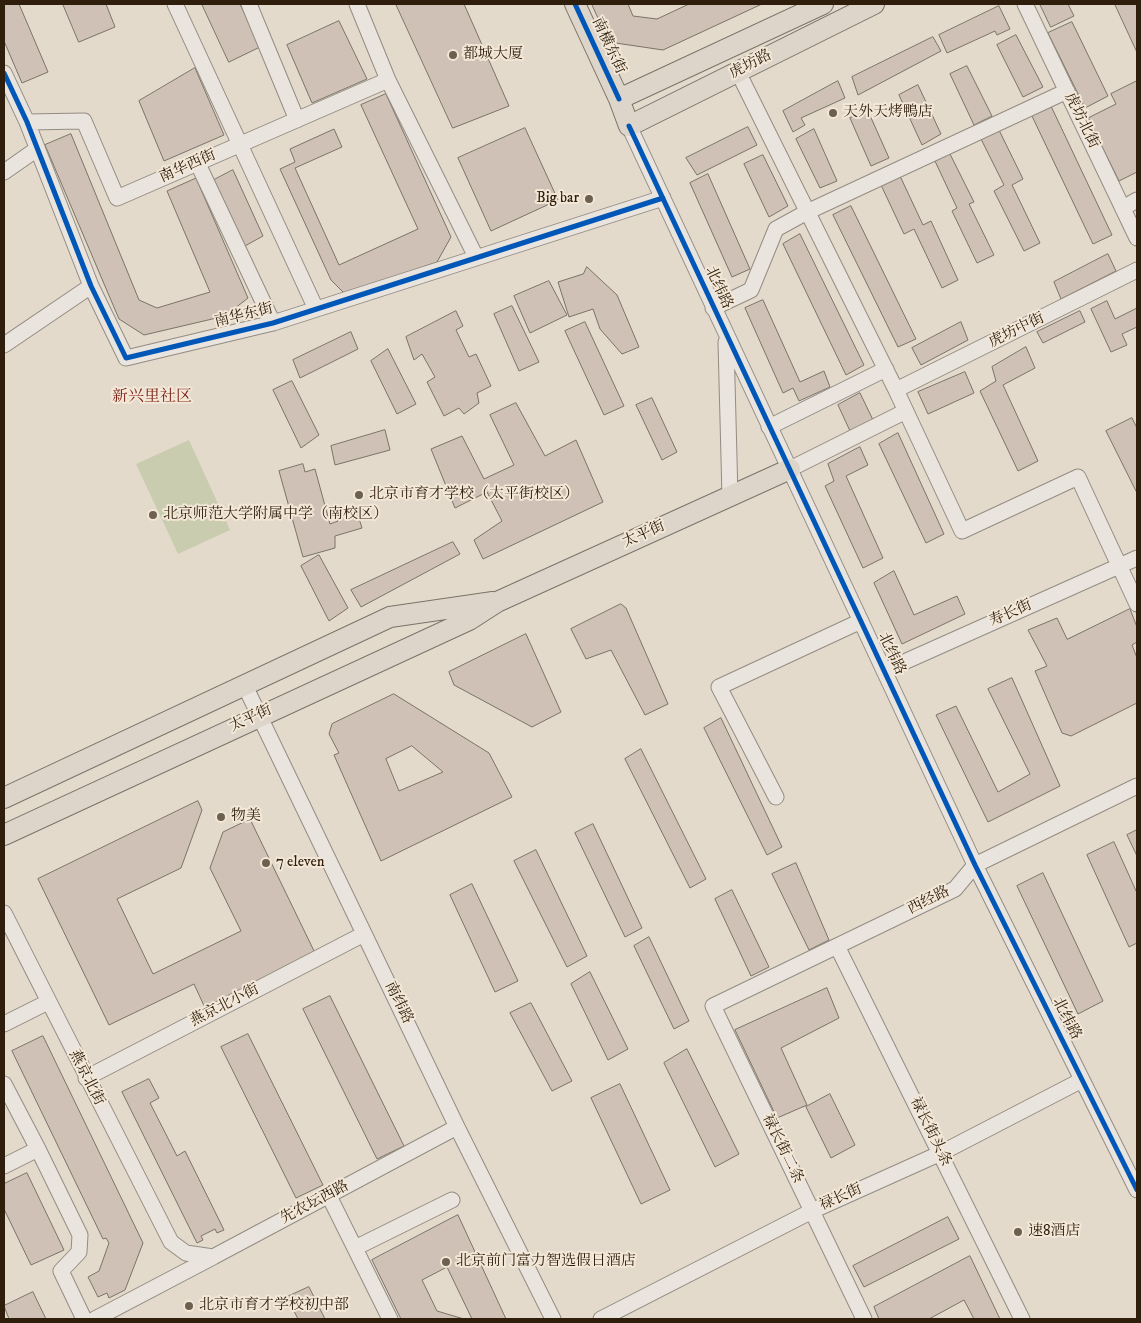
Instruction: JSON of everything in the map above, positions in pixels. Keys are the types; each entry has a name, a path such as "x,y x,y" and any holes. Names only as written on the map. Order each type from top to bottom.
{"main road":[{"name":"南横东街","path":"575,4 619,99"},
{"name":"南横东街","path":"582,4 622,89 619,99"},
{"name":"虎坊路","path":"619,99 823,4"},
{"name":"虎坊路","path":"629,126 874,4"},
{"path":"619,99 629,126"},
{"name":"太平街","path":"4,835 469,620 497,602 790,469"},
{"name":"太平街","path":"4,798 390,617 497,602"}],"street":[{"path":"175,4 316,309"},
{"path":"250,4 297,120"},
{"path":"357,4 388,80 476,257"},
{"name":"虎坊北街","path":"1025,4 1137,238"},
{"path":"738,72 886,369 962,531 1078,477 1137,604"},
{"name":"南华东街","path":"4,73 27,122 91,286 126,358 273,323 663,198"},
{"name":"南华西街","path":"27,122 84,121 117,198 388,80"},
{"path":"714,308 751,290 776,229 807,212 1067,91"},
{"name":"北纬路","path":"629,126 975,865 1137,1190"},
{"path":"4,172 37,149"},
{"path":"198,164 273,323"},
{"path":"1123,208 1137,200"},
{"name":"虎坊中街","path":"896,390 1137,270"},
{"path":"4,345 91,286"},
{"path":"726,335 730,497"},
{"path":"769,427 886,369"},
{"path":"790,469 906,411"},
{"name":"寿长街","path":"884,671 1137,558"},
{"path":"776,797 719,687 861,622"},
{"name":"南纬路","path":"245,686 457,1128 553,1319"},
{"name":"西经路","path":"713,1006 955,889 975,865 1137,786"},
{"name":"燕京北街","path":"4,913 86,1078 171,1242 186,1253 213,1257"},
{"name":"燕京北小街","path":"86,1078 364,934"},
{"name":"禄长街头条","path":"837,946 1022,1319"},
{"path":"4,1024 48,1002"},
{"name":"禄长街二条","path":"713,1006 864,1319"},
{"name":"禄长街","path":"601,1319 812,1211 940,1153 1082,1080"},
{"path":"4,1084 80,1236 79,1252 61,1271 84,1319"},
{"name":"先农坛西路","path":"95,1319 457,1128"},
{"path":"4,1166 38,1149"},
{"path":"329,1196 390,1319"},
{"path":"355,1248 452,1200"}],"green space":[{"path":"189,440 230,530 178,554 136,464"}],"building":[{"path":"4,4 19,4 48,72 22,83 4,41"},
{"path":"63,4 106,4 115,27 79,42"},
{"path":"202,4 240,4 260,47 229,62"},
{"name":"都城大厦","path":"396,4 464,4 509,106 453,128"},
{"path":"592,4 628,4 633,16 657,19 689,4 762,4 663,50 609,42"},
{"path":"1040,4 1068,4 1074,16 1051,27"},
{"path":"1115,4 1137,4 1137,52"},
{"path":"999,6 1010,29 997,35 995,31 947,53 939,35"},
{"path":"339,21 367,79 312,103 287,45"},
{"path":"1072,22 1108,96 1085,108 1048,33"},
{"path":"1016,35 1043,87 1023,97 997,45"},
{"path":"933,37 941,51 858,95 852,77"},
{"path":"967,66 992,116 974,125 950,74"},
{"path":"195,68 224,135 164,161 139,101"},
{"path":"838,81 845,98 801,118 805,125 793,132 783,111"},
{"path":"1137,81 1137,172 1119,181 1088,118 1116,104 1111,94"},
{"path":"918,85 941,134 922,145 899,95"},
{"path":"386,94 451,237 437,262 345,294 331,280 280,169 295,162 290,149 334,129 342,147 295,168 339,265 418,229 361,105"},
{"path":"1050,104 1112,235 1093,244 1031,114"},
{"path":"868,111 889,158 871,166 850,118"},
{"path":"748,127 757,145 697,175 686,158"},
{"path":"525,128 558,200 491,231 458,158"},
{"path":"814,129 837,181 820,188 796,139"},
{"path":"999,130 1023,179 1012,185 1040,243 1024,251 994,191 1004,185 981,139"},
{"path":"71,134 139,300 157,308 210,292 167,191 196,178 248,298 225,316 144,335 119,319 45,145"},
{"path":"949,152 974,202 969,204 994,255 977,263 952,211 957,208 934,159"},
{"path":"763,155 788,206 769,217 744,164"},
{"path":"233,170 263,236 243,247 214,180"},
{"path":"708,174 750,269 732,277 690,183"},
{"path":"900,176 923,225 931,221 958,280 942,288 914,229 904,234 881,185"},
{"path":"851,206 916,339 898,347 833,215"},
{"path":"800,234 864,365 846,375 783,244"},
{"path":"1108,254 1116,271 1061,299 1054,282"},
{"path":"587,267 617,295 639,347 622,354 600,329 593,309 569,317 558,282 583,274"},
{"path":"549,281 567,315 530,333 514,296"},
{"path":"763,300 800,382 824,371 830,387 799,401 793,388 783,393 745,308"},
{"path":"1107,301 1115,319 1137,308 1137,327 1122,334 1127,345 1111,352 1091,309"},
{"path":"512,306 539,362 519,371 494,314"},
{"path":"456,311 463,326 456,330 469,357 476,354 491,386 477,393 479,403 464,414 459,408 444,416 427,382 435,377 422,354 414,360 406,337"},
{"path":"1080,311 1085,322 1043,343 1037,332"},
{"path":"585,322 624,406 604,415 565,331"},
{"path":"961,322 968,340 921,365 912,348"},
{"path":"351,332 358,349 300,378 293,360"},
{"path":"1026,347 1035,368 1003,385 1038,461 1018,471 980,391 996,381 992,367"},
{"path":"388,349 416,404 397,414 371,361"},
{"path":"965,372 974,393 928,414 918,392"},
{"path":"292,381 319,435 301,448 273,390"},
{"path":"860,393 873,420 850,431 838,405"},
{"path":"652,398 677,452 662,460 636,405"},
{"path":"516,403 545,456 576,440 603,502 483,559 474,540 502,521 487,492 455,508 431,449 462,436 484,479 514,465 490,415"},
{"path":"1132,418 1137,428 1137,493 1106,431"},
{"path":"385,430 390,450 335,465 331,446"},
{"path":"898,433 944,534 926,543 879,444"},
{"path":"860,447 868,465 846,476 883,558 863,568 825,486 834,481 828,464"},
{"path":"303,464 305,472 315,469 330,524 338,521 336,514 356,509 362,528 335,536 335,548 303,557 279,471"},
{"path":"453,542 460,554 361,607 351,590"},
{"path":"319,555 348,608 329,621 301,566"},
{"path":"894,571 914,615 957,596 965,614 902,644 874,583"},
{"path":"621,604 626,608 668,704 645,715 611,650 586,659 571,629"},
{"path":"1130,609 1137,627 1137,642 1132,645 1137,658 1137,703 1071,736 1062,733 1035,671 1047,666 1028,630 1057,618 1067,639"},
{"path":"526,634 561,712 532,727 454,685 449,672"},
{"path":"1012,678 1060,786 988,822 936,715 956,706 998,792 1030,774 988,689"},
{"path":"394,694 489,753 512,797 381,861 334,755 339,753 329,734 332,724","holes":["412,746 443,772 399,791 386,759"]},
{"path":"721,718 782,847 767,855 704,728"},
{"path":"641,749 706,879 690,888 625,759"},
{"path":"198,801 202,810 181,868 117,899 153,974 241,931 210,868 223,832 250,819 315,953 206,1010 194,984 109,1025 38,879"},
{"path":"593,824 642,928 625,937 575,833"},
{"path":"1137,830 1137,856 1127,835"},
{"path":"1114,842 1137,893 1137,943 1129,947 1087,855"},
{"path":"536,850 587,956 567,967 514,861"},
{"path":"796,863 829,940 809,950 772,874"},
{"path":"1043,873 1103,1001 1078,1014 1017,886"},
{"path":"472,884 518,981 495,992 450,895"},
{"path":"732,890 769,967 751,976 715,899"},
{"path":"649,937 689,1021 674,1029 634,946"},
{"path":"590,972 628,1049 608,1060 571,984"},
{"path":"827,988 839,1018 781,1048 807,1105 777,1118 735,1030"},
{"path":"330,996 404,1146 377,1159 303,1009"},
{"path":"531,1003 572,1081 552,1091 510,1013"},
{"path":"248,1034 323,1185 296,1198 221,1047"},
{"path":"43,1036 143,1243 125,1290 109,1298 107,1293 98,1297 88,1277 99,1271 109,1243 106,1238 103,1239 12,1051"},
{"path":"687,1049 739,1154 715,1167 664,1063"},
{"path":"149,1079 159,1098 150,1103 177,1156 185,1151 224,1230 217,1233 215,1229 201,1236 203,1240 197,1243 122,1092"},
{"path":"620,1084 670,1190 641,1204 591,1098"},
{"path":"830,1094 855,1145 831,1158 806,1107"},
{"path":"27,1173 64,1250 31,1265 4,1209 4,1184"},
{"path":"458,1215 506,1319 472,1319 447,1267 422,1280 437,1311 464,1319 401,1319 372,1260"},
{"path":"948,1217 959,1239 864,1287 853,1266"},
{"path":"970,1256 1000,1319 974,1319 964,1300 929,1319 879,1319 874,1307"},
{"path":"309,1287 325,1319 298,1319 287,1297"},
{"path":"33,1292 46,1319 9,1319 4,1306"}],"cycle path":[{"path":"575,4 619,99"},
{"path":"4,73 27,122 91,286 126,358 273,323 663,198"},
{"path":"629,126 975,865 1137,1190"}],"place":[{"name":"都城大厦","path":"453,55"},
{"name":"天外天烤鴨店","path":"833,113"},
{"name":"Big bar","path":"589,199"},
{"name":"北京市育才学校（太平街校区）","path":"359,495"},
{"name":"北京师范大学附属中学（南校区）","path":"153,515"},
{"name":"物美","path":"221,817"},
{"name":"7 eleven","path":"266,863"},
{"name":"速8酒店","path":"1018,1232"},
{"name":"北京前门富力智选假日酒店","path":"446,1262"},
{"name":"北京市育才学校初中部","path":"189,1306"}],"district":[{"name":"新兴里社区","path":"152,398"}]}
